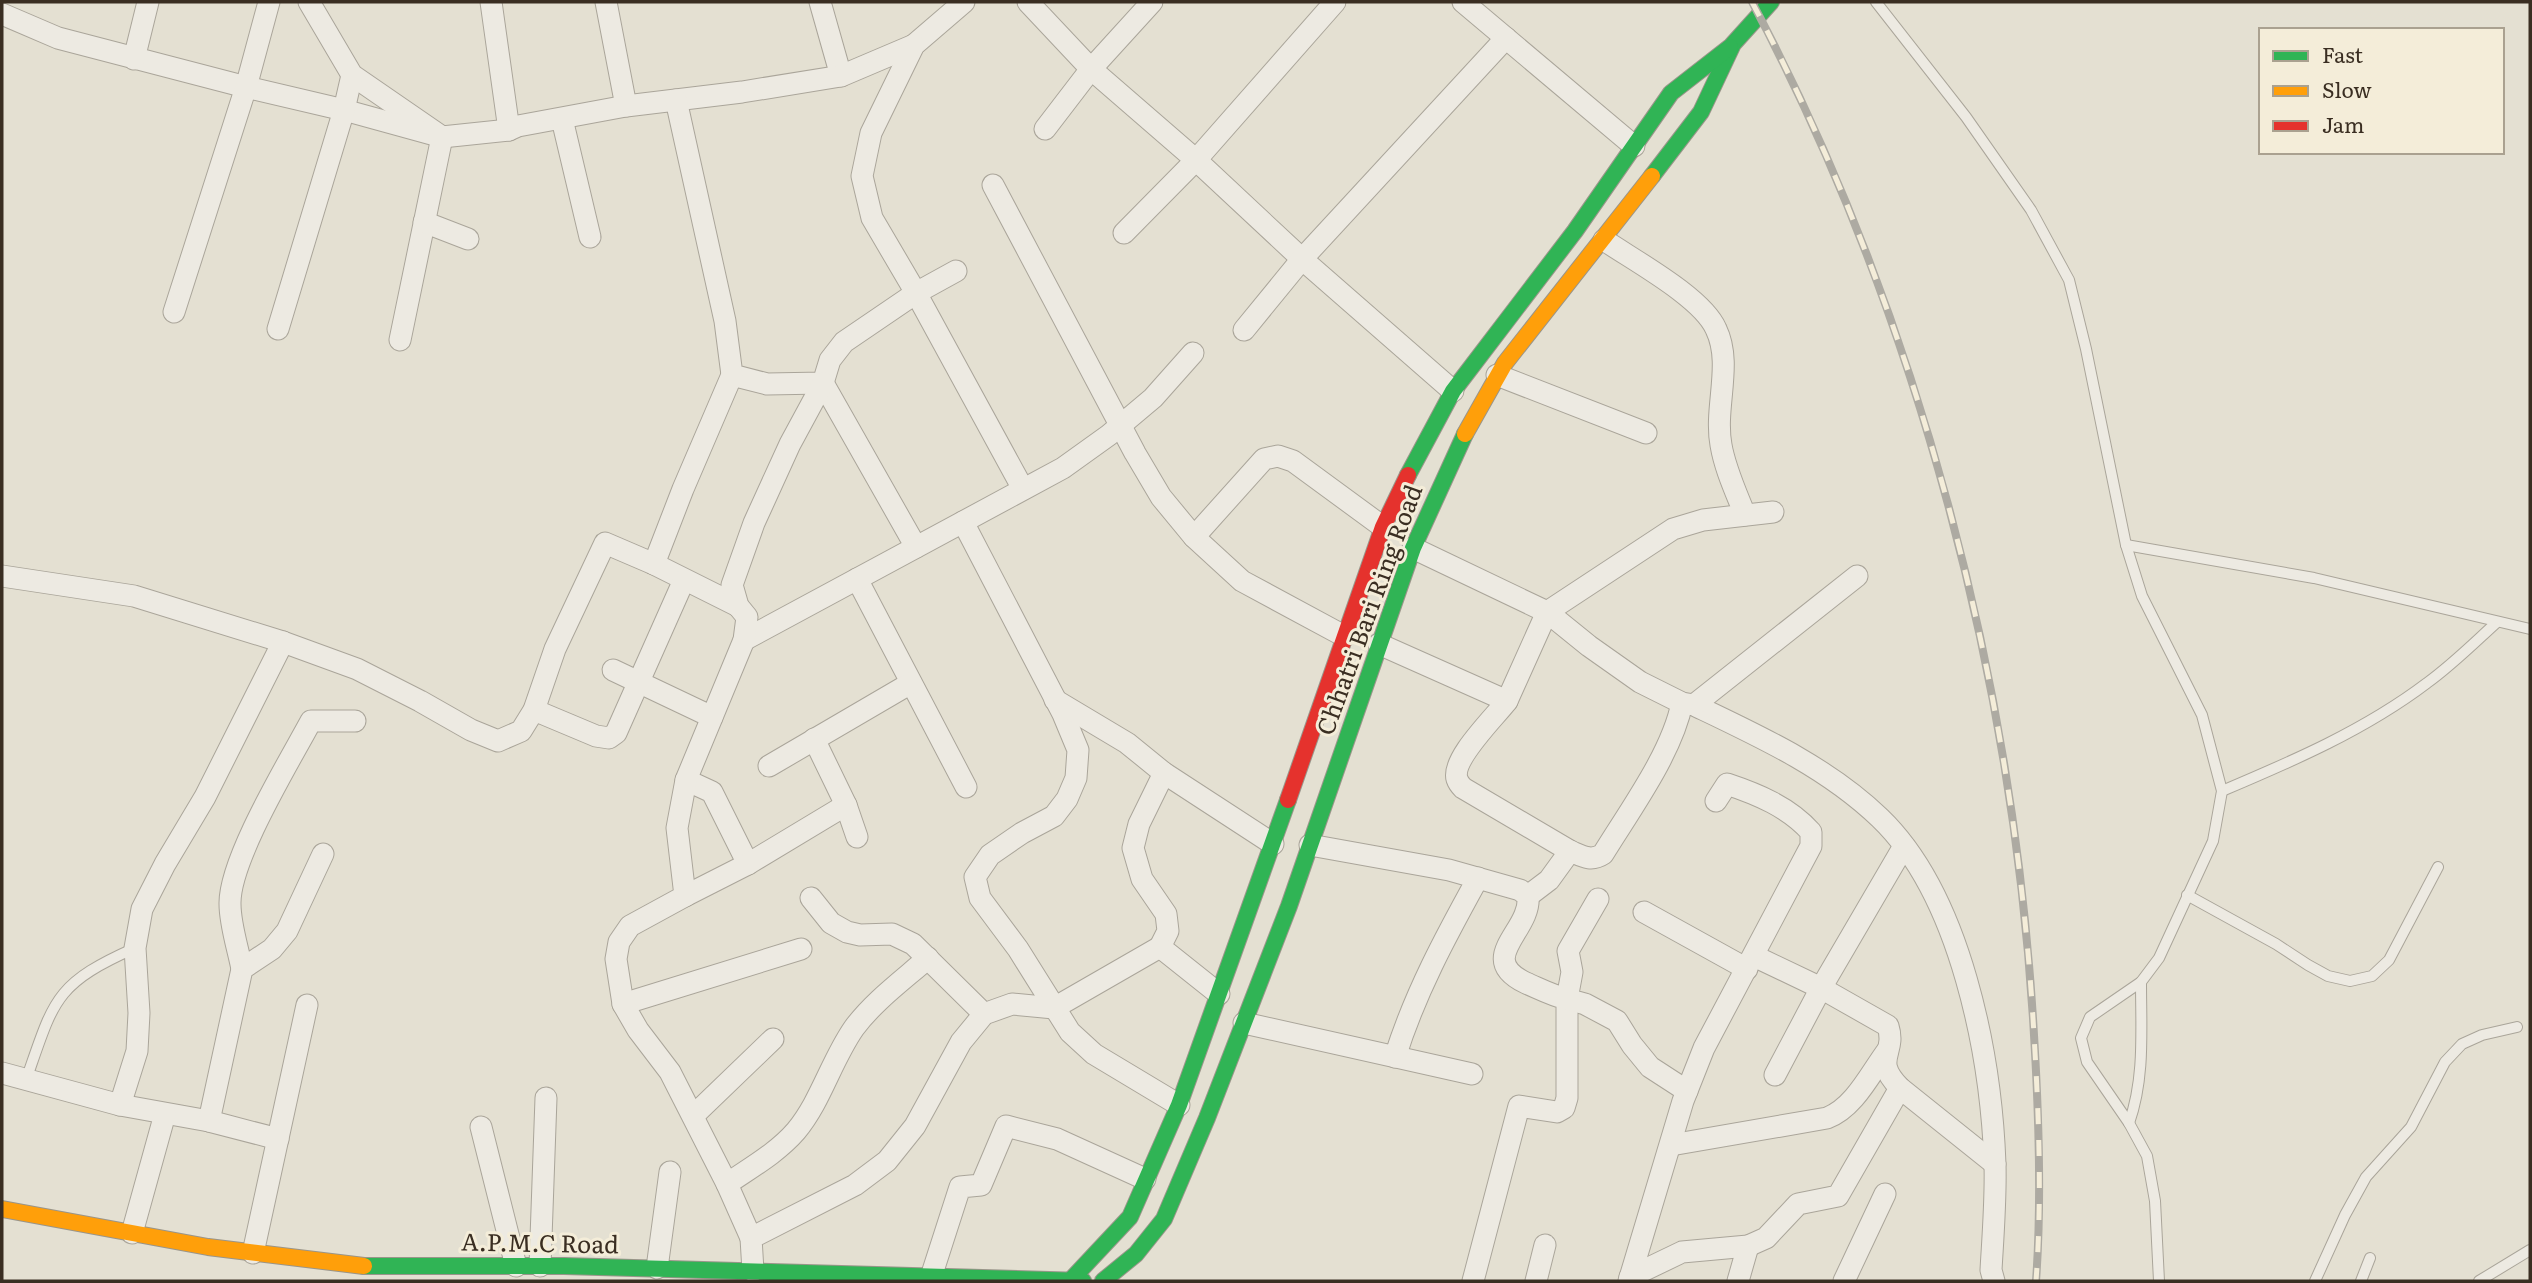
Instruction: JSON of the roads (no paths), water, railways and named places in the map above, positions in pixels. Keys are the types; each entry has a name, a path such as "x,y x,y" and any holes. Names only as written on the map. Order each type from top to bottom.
{"main road":[{"name":"Chhatri Bari Ring Road","path":"1103,1281 1136,1254 1164,1219 1207,1118 1310,845 1413,548 1457,448 1497,375 1701,113 1733,44 1771,2"},
{"path":"1070,1281 1130,1217 1179,1105 1383,527 1421,448 1452,391 1575,231 1671,93 1733,44"},
{"name":"A.P.M.C Road","path":"2,1209 253,1253 357,1266 657,1268 1083,1281"}],"street":[{"path":"134,59 148,2"},
{"path":"174,312 246,87 269,2"},
{"path":"309,2 352,75 442,137"},
{"path":"491,2 509,130"},
{"path":"606,2 626,106"},
{"path":"820,2 841,76"},
{"path":"2,13 58,38 442,137 509,130 626,106 743,93 841,76 914,46 964,2"},
{"path":"1028,2 1091,69 1452,391"},
{"path":"1045,129 1091,69 1152,2"},
{"path":"1124,233 1196,160 1335,2"},
{"path":"1463,2 1634,146"},
{"path":"1244,330 1302,258 1506,38"},
{"path":"914,46 871,133 862,176 872,218 1023,489"},
{"path":"278,329 344,110 352,75"},
{"path":"654,564 732,375 725,321 676,100"},
{"path":"562,118 590,237"},
{"path":"400,340 442,137"},
{"path":"993,185 1161,497 1194,537 1242,580 1344,636"},
{"path":"424,222 468,239"},
{"path":"1604,240 1678,290 1698,306 1716,327 1723,348 1718,409 1720,444 1727,471 1745,515"},
{"path":"685,896 677,828 686,780 744,640 747,617 738,606 732,585 754,523 790,444 823,383 830,360 844,342 916,293 956,271"},
{"path":"744,640 1083,455 1153,398 1193,353"},
{"path":"732,375 767,384 823,383"},
{"path":"1497,375 1646,433"},
{"path":"823,383 916,547"},
{"path":"1194,537 1264,459 1278,456 1293,461 1383,527"},
{"path":"1773,512 1703,520 1673,529 1547,612 1507,701 1470,746 1457,772 1457,781 1463,788 1570,850 1590,859 1597,859 1603,854 1664,752 1688,704 1857,576"},
{"path":"963,522 1078,750 1076,778 1067,799 1054,816 1022,833 990,855 975,877 980,898 1018,949 1070,1032 1094,1055 1179,1105"},
{"path":"2,576 134,596 283,642 357,669 471,730 498,741 521,731 534,710 555,649 605,543 738,606"},
{"path":"1413,548 1547,612 1640,682 1808,763 1880,818 1919,864 1945,915 1985,1057 1995,1164 1991,1270 1994,1281"},
{"path":"858,579 966,787"},
{"path":"534,710 596,736 609,738 621,726 684,580"},
{"path":"120,1105 137,1051 139,1013 135,948 142,909 164,864 210,787 283,642"},
{"path":"1379,645 1507,701"},
{"path":"613,670 712,717"},
{"path":"769,766 911,683"},
{"path":"1055,700 1127,743 1164,773 1273,844"},
{"path":"209,1121 242,969 230,904 234,874 311,721 355,721"},
{"path":"814,740 846,805 858,837"},
{"path":"751,1238 855,1185 887,1161 915,1126 961,1042 984,1014 1012,1004 1054,1008 1160,947 1167,931 1166,915 1142,879 1133,848 1139,824 1164,773"},
{"path":"686,780 712,792 748,864"},
{"path":"1630,1279 1687,1091 1704,1048 1811,846 1811,832 1803,823 1760,796 1727,784 1716,801"},
{"path":"753,1271 751,1238 727,1184 670,1072 638,1030 623,1004 616,959 619,942 630,926 748,864 846,805"},
{"path":"1310,845 1416,863 1520,890 1528,896 1529,905 1504,954 1505,967 1513,977 1554,996 1595,1008 1617,1021 1650,1067 1687,1091"},
{"path":"1775,1075 1821,988 1903,846"},
{"path":"1528,896 1549,880 1570,850"},
{"path":"242,969 272,949 287,931 323,854"},
{"path":"1395,1057 1406,1022 1432,964 1478,878"},
{"path":"811,898 831,923 846,932 860,935 892,934 913,944 984,1014"},
{"path":"1473,1281 1519,1106 1557,1112 1564,1108 1567,1098 1567,999 1572,972 1568,951 1598,899"},
{"path":"1644,912 1750,962 1821,988 1888,1026 1891,1035 1884,1066 1888,1076 1995,1164"},
{"path":"1160,947 1219,995"},
{"path":"623,1004 801,949"},
{"path":"727,1184 782,1146 797,1130 810,1110 838,1052 855,1027 875,1004 928,958"},
{"path":"253,1253 307,1005"},
{"path":"1244,1023 1472,1074"},
{"path":"693,1116 773,1039"},
{"path":"1671,1145 1838,1114 1850,1102 1888,1049"},
{"path":"2,1073 120,1105 209,1121 278,1139"},
{"path":"1630,1279 1682,1252 1748,1246 1766,1238 1798,1204 1838,1196 1900,1088"},
{"path":"540,1266 546,1098"},
{"path":"132,1233 165,1114"},
{"path":"931,1277 960,1187 981,1185 1006,1126 1057,1139 1146,1179"},
{"path":"481,1127 516,1266"},
{"path":"657,1268 670,1172"},
{"path":"1844,1281 1885,1194"},
{"path":"1536,1281 1545,1245"},
{"path":"1738,1281 1748,1246"}],"lane":[{"path":"1876,2 1981,137 2031,210 2069,280 2086,349 2126,545 2142,596 2202,715 2222,791 2213,841 2159,958 2141,982 2090,1017 2081,1038 2087,1062 2129,1123 2147,1156 2155,1200 2159,1281"},
{"path":"2126,545 2314,578 2530,629"},
{"path":"2222,791 2298,760 2362,725 2428,683 2496,622"},
{"path":"2188,895 2328,976 2350,981 2372,975 2389,960 2438,867"},
{"path":"26,1080 50,1012 60,995 76,979 103,962 135,948"},
{"path":"2129,1123 2136,1102 2140,1073 2141,982"},
{"path":"2315,1281 2345,1214 2366,1177 2411,1127 2445,1062 2462,1044 2482,1035 2517,1027"},
{"path":"2479,1281 2530,1250"},
{"path":"2361,1281 2370,1258"}],"railway":[{"path":"1752,2 1811,122 1863,246 1909,373 1948,504 1980,636 2005,769 2023,902 2034,1035 2038,1128 2039,1220 2036,1281"}]}
